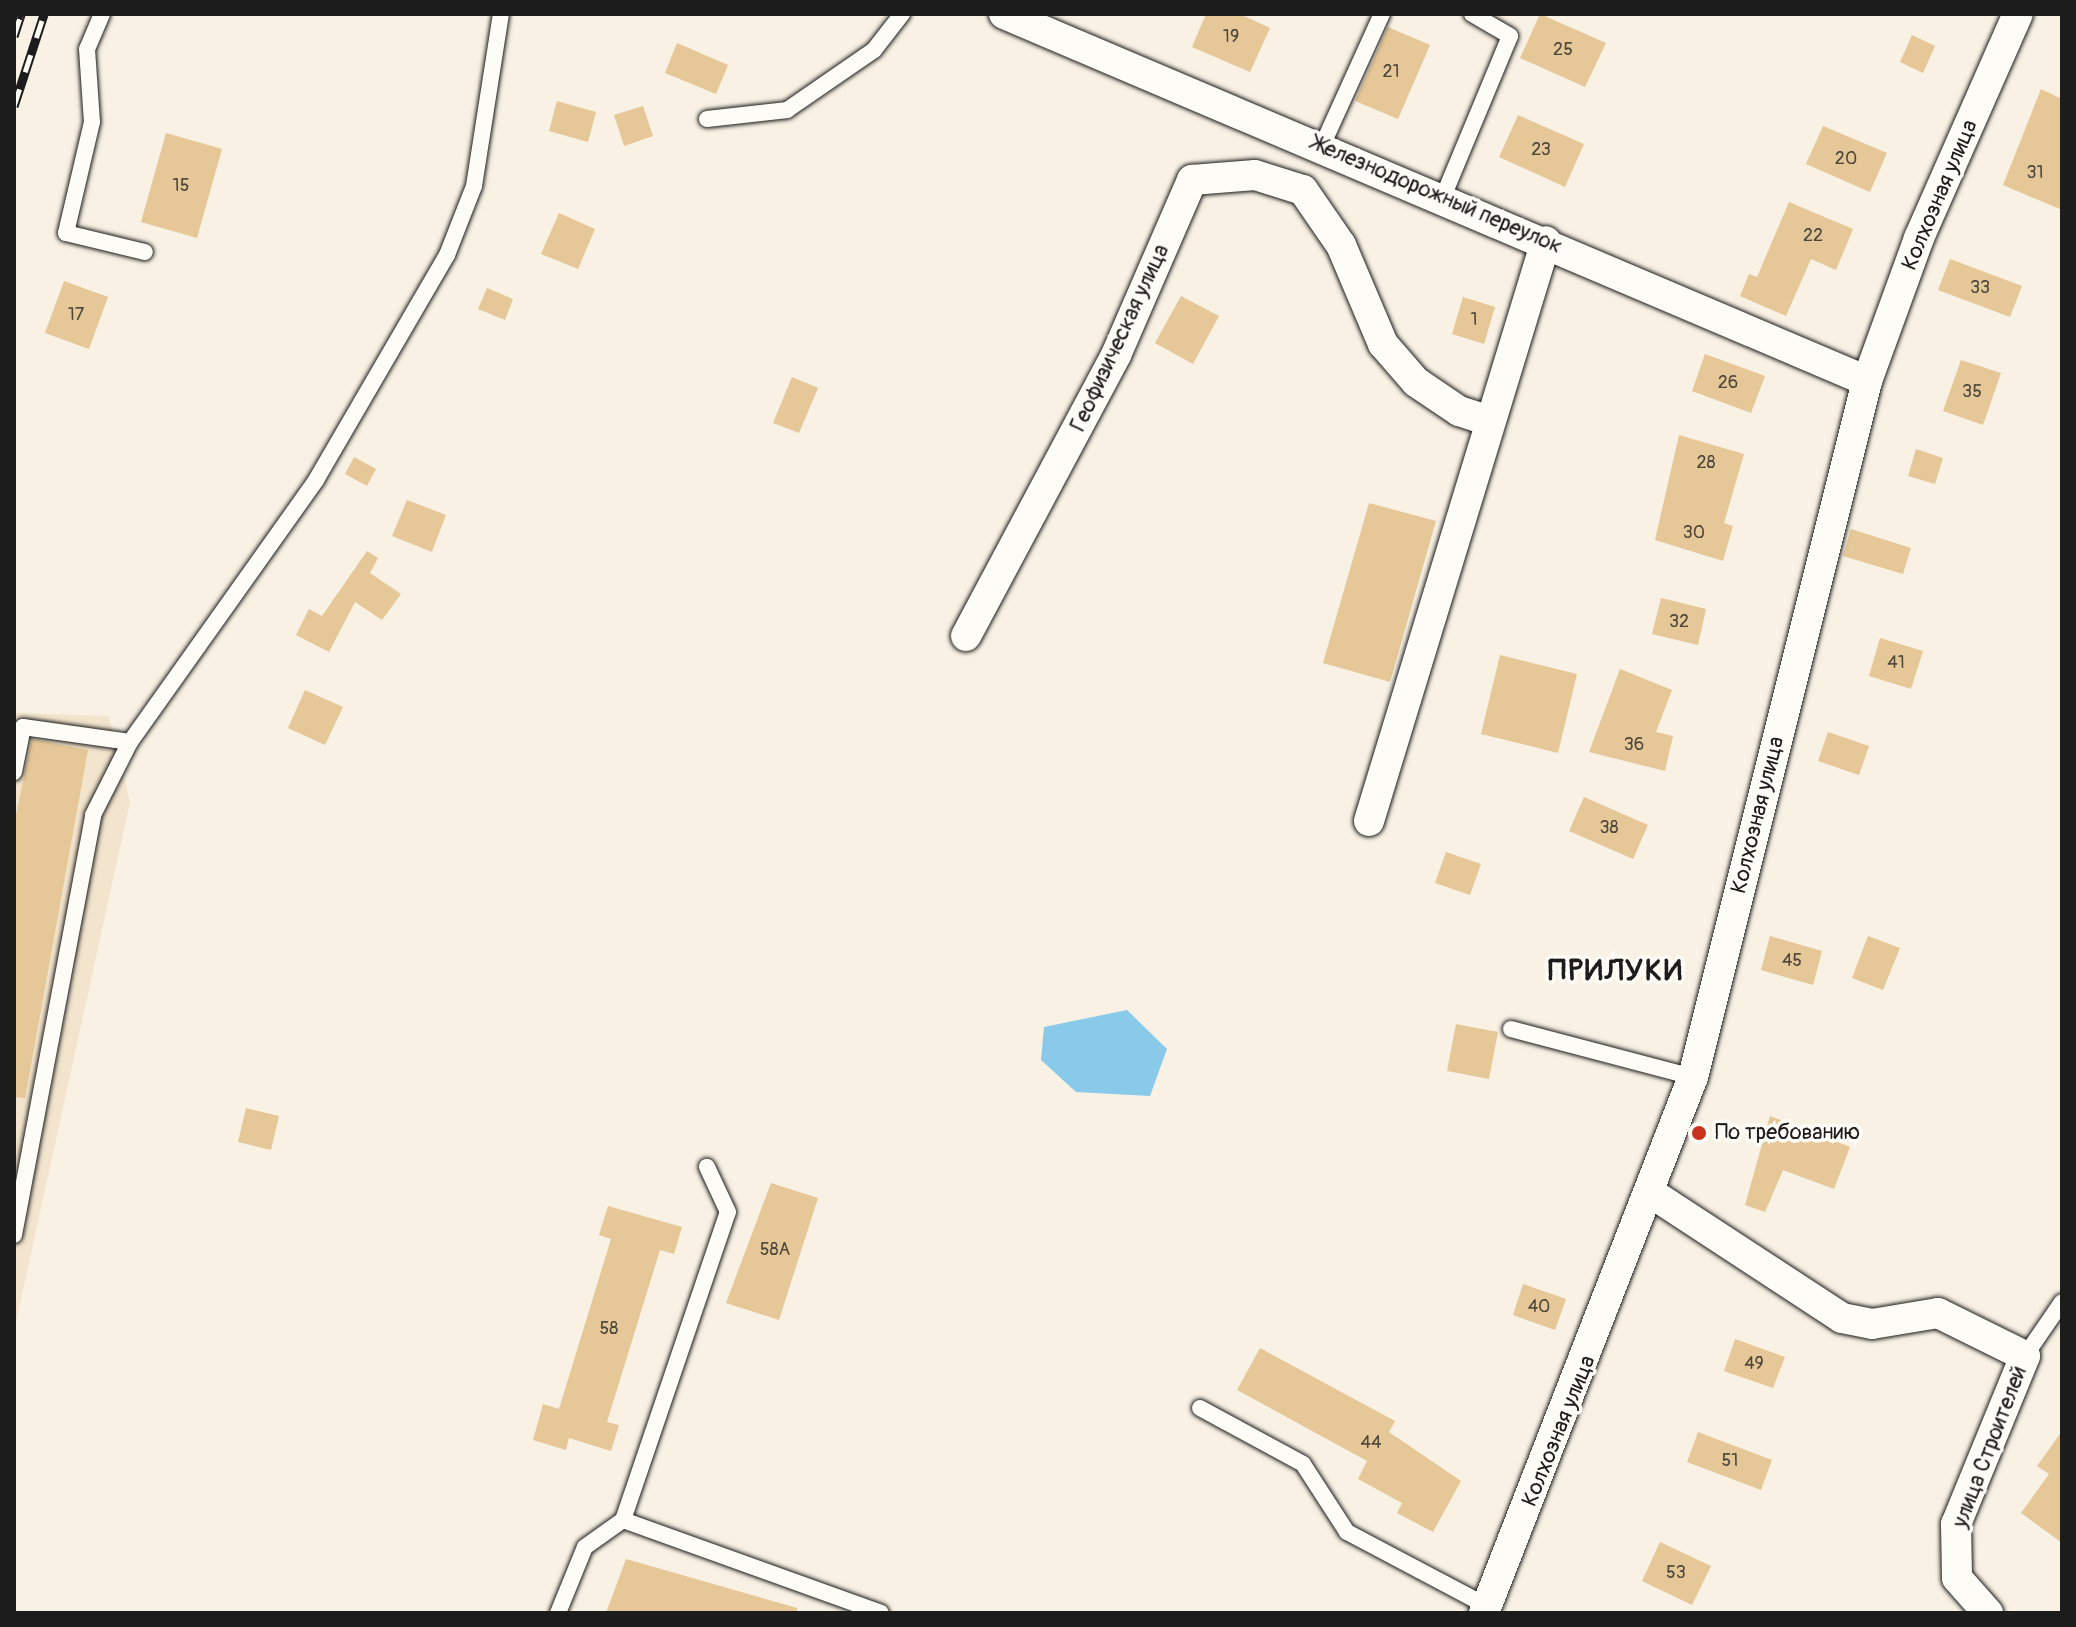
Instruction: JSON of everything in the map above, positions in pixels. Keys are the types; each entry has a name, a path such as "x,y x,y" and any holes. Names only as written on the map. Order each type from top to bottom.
{"street":[{"name":"Колхозная улица","path":"1486,1610 1651,1193 1693,1077 1867,381 1919,238 2018,14"},
{"name":"Железнодорожный переулок","path":"1022,17 1867,381"},
{"path":"1322,146 1303,190 1341,245 1383,344 1416,382 1489,421"},
{"name":"Геофизическая улица","path":"966,636 1116,355 1192,180 1255,175 1303,190"},
{"path":"1369,821 1546,241"},
{"name":"улица Строителей","path":"1651,1193 1842,1318 1872,1324 1938,1313 2025,1356 1956,1524 1957,1578 1988,1613"}],"lane":[{"path":"102,14 87,49 92,122 66,233 145,252"},
{"path":"14,1235 93,815 130,742 316,480 447,255 474,186 501,14"},
{"path":"707,119 787,110 874,50 902,14"},
{"path":"1322,146 1382,14"},
{"path":"1443,197 1510,36 1472,14"},
{"path":"14,772 23,727 130,742"},
{"path":"1511,1029 1693,1077"},
{"path":"558,1613 585,1547 623,1520 728,1212 707,1167"},
{"path":"2025,1356 2062,1302"},
{"path":"1200,1408 1303,1464 1347,1532 1486,1610"},
{"path":"623,1520 881,1613"}],"shaded area":[{"path":"14,713 109,716 130,802 14,1331"}],"water":[{"path":"1127,1010 1167,1049 1150,1096 1076,1092 1041,1060 1044,1027"}],"building":[{"path":"1206,14 1240,14 1270,28 1250,72 1192,47"},
{"path":"1540,14 1606,43 1585,87 1520,58"},
{"path":"1388,27 1430,45 1398,119 1355,101"},
{"path":"1912,35 1935,46 1923,73 1900,62"},
{"path":"677,43 728,65 716,94 665,73"},
{"path":"2041,89 2062,99 2062,210 2003,185"},
{"path":"557,101 596,112 588,142 549,131"},
{"path":"643,106 653,136 624,146 614,115"},
{"path":"1518,115 1584,144 1565,187 1499,157"},
{"path":"1823,126 1887,153 1870,192 1806,164"},
{"path":"166,133 222,149 197,238 141,222"},
{"path":"1789,202 1853,229 1836,270 1811,259 1786,316 1740,296 1749,274 1757,277"},
{"path":"559,213 595,229 578,269 541,254"},
{"path":"1950,259 2022,286 2010,317 1938,290"},
{"path":"64,281 108,297 89,349 45,333"},
{"path":"487,288 513,299 505,320 478,309"},
{"path":"1181,296 1219,316 1193,364 1155,343"},
{"path":"1463,297 1495,307 1484,344 1452,334"},
{"path":"1705,354 1765,376 1751,413 1692,391"},
{"path":"1961,360 2001,373 1983,425 1943,411"},
{"path":"792,377 818,388 799,433 773,423"},
{"path":"1679,435 1744,454 1724,523 1733,526 1723,561 1655,540"},
{"path":"1916,449 1943,458 1935,484 1908,476"},
{"path":"354,457 376,469 367,486 345,474"},
{"path":"407,500 446,515 432,552 392,536"},
{"path":"1369,503 1436,521 1390,682 1323,663"},
{"path":"1851,529 1911,548 1903,574 1843,556"},
{"path":"367,551 378,558 370,573 401,594 382,620 355,602 329,652 296,635 309,609 322,616"},
{"path":"1661,598 1706,609 1698,645 1652,634"},
{"path":"1880,638 1923,651 1911,689 1869,676"},
{"path":"1500,655 1577,674 1558,753 1481,734"},
{"path":"1620,669 1672,690 1656,732 1673,736 1665,771 1589,752"},
{"path":"305,690 343,707 325,745 288,728"},
{"path":"1828,732 1869,746 1859,775 1818,761"},
{"path":"32,739 88,750 25,1098 14,1097 14,824"},
{"path":"1584,797 1648,825 1633,859 1569,831"},
{"path":"1446,852 1481,864 1470,895 1435,883"},
{"path":"1770,936 1822,951 1813,985 1761,970"},
{"path":"1868,936 1900,948 1883,990 1852,978"},
{"path":"1456,1024 1498,1032 1489,1079 1447,1071"},
{"path":"246,1108 279,1116 271,1150 238,1142"},
{"path":"1770,1116 1850,1147 1834,1189 1783,1170 1765,1212 1745,1205"},
{"path":"771,1183 818,1198 779,1320 726,1303"},
{"path":"608,1206 682,1227 674,1254 660,1250 607,1422 619,1425 611,1451 569,1438 566,1450 533,1440 543,1404 559,1409 611,1239 599,1235"},
{"path":"1523,1284 1566,1299 1555,1330 1513,1315"},
{"path":"1735,1339 1785,1357 1773,1388 1724,1371"},
{"path":"1260,1348 1395,1421 1389,1432 1461,1481 1433,1532 1397,1513 1402,1503 1358,1479 1367,1461 1237,1390"},
{"path":"2062,1431 2062,1543 2021,1513 2049,1474 2037,1466"},
{"path":"1698,1432 1772,1460 1761,1490 1687,1462"},
{"path":"1660,1542 1711,1566 1692,1605 1642,1581"},
{"path":"626,1559 797,1608 797,1613 606,1613"}],"railway":[{"path":"14,36 21,14"},
{"path":"14,106 44,14"}],"place":[{"name":"По требованию","path":"1699,1133"}],"district":[{"name":"ПРИЛУКИ","path":"1616,971"}]}
